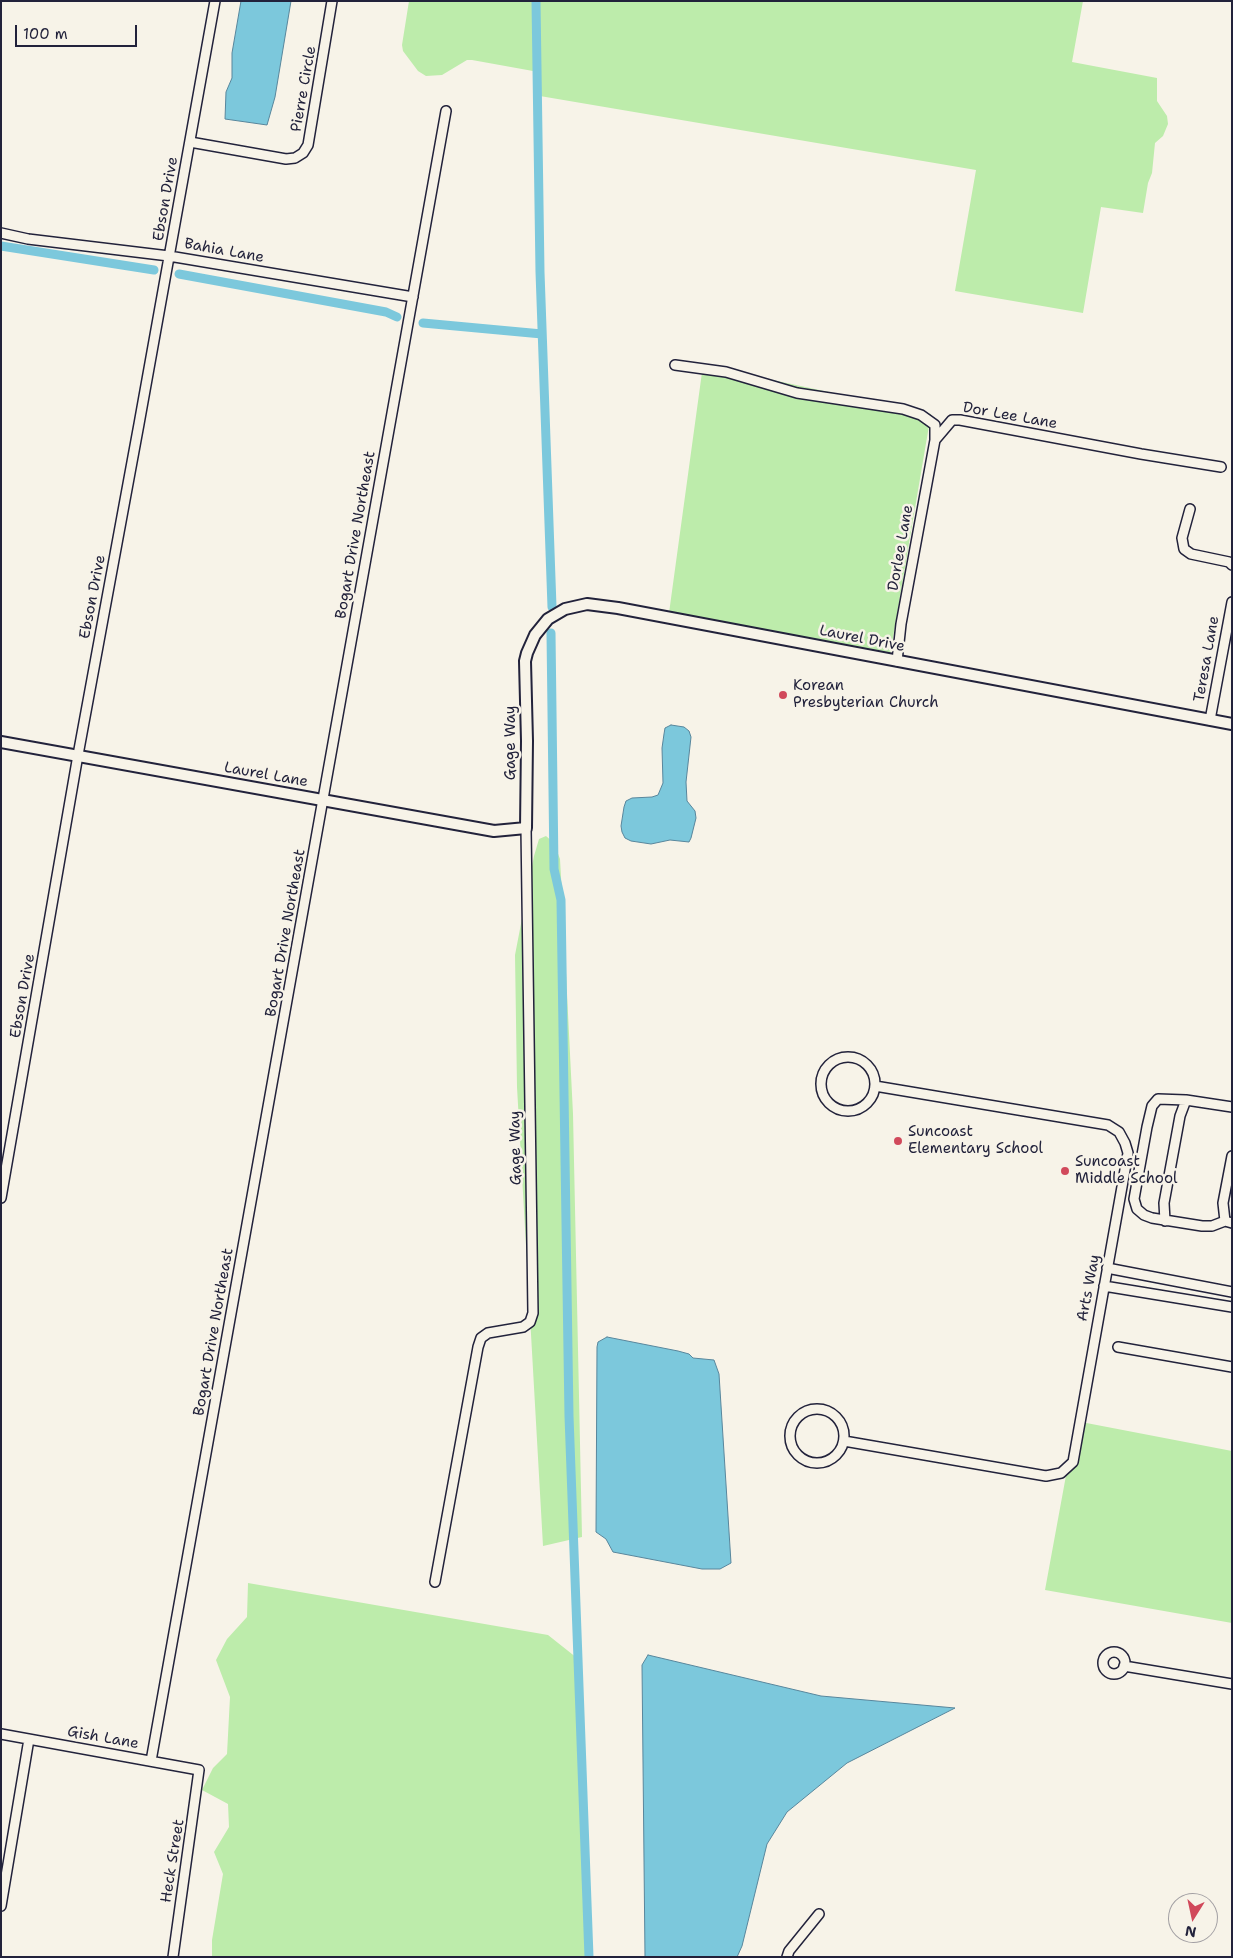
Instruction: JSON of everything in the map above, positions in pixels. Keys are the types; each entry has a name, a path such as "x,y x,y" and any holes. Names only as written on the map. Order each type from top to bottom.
{"street":[{"name":"Ebson Drive","path":"1,1198 78,755 214,1"},
{"name":"Pierre Circle","path":"190,142 286,159 295,158 303,153 308,145 332,1"},
{"name":"Bogart Drive Northeast","path":"151,1761 446,111"},
{"name":"Bahia Lane","path":"1,233 28,239 169,256 413,297"},
{"path":"676,365 726,372 797,393 903,409 921,414 936,424 935,440"},
{"name":"Dor Lee Lane","path":"935,440 952,420 960,420 1141,454 1222,467"},
{"name":"Dorlee Lane","path":"897,661 901,624 935,440"},
{"path":"1190,509 1182,538 1184,549 1191,554 1229,562 1232,565"},
{"name":"Teresa Lane","path":"1210,720 1232,602"},
{"name":"Laurel Drive","path":"525,672 527,653 541,627 552,616 564,609 586,604 618,608 1232,724"},
{"name":"Gage Way","path":"435,1582 481,1338 488,1333 523,1327 530,1322 533,1313 525,672"},
{"name":"Laurel Lane","path":"1,742 494,831 526,828"},
{"path":"845,1057 863,1061 870,1068 874,1076 875,1086 869,1102 855,1111 846,1112 838,1110 824,1099 820,1082 828,1065 845,1057"},
{"name":"Arts Way","path":"844,1441 1046,1476 1061,1473 1073,1462 1128,1152 1119,1132 1108,1126 875,1086"},
{"path":"1232,1108 1186,1100 1158,1099 1152,1106 1135,1186 1134,1199 1137,1209 1144,1215 1165,1220 1212,1226 1228,1222 1223,1202 1232,1156"},
{"path":"1165,1220 1165,1195 1180,1116 1186,1100"},
{"path":"1107,1268 1232,1292"},
{"path":"1104,1286 1232,1307"},
{"path":"1118,1347 1232,1367"},
{"path":"820,1410 829,1412 841,1424 844,1432 844,1441 841,1449 829,1461 813,1463 798,1456 790,1442 790,1433 796,1418 803,1413 820,1410"},
{"path":"1124,1666 1232,1684"},
{"name":"Gish Lane","path":"1,1734 199,1770"},
{"path":"1,1906 29,1739"},
{"name":"Heck Street","path":"173,1957 199,1770"},
{"path":"786,1957 819,1914"}],"green space":[{"path":"409,1 1083,1 1072,62 1157,78 1157,101 1167,116 1168,124 1163,136 1155,143 1152,173 1148,183 1143,213 1101,207 1083,313 955,291 976,170 534,95 533,71 472,60 467,60 442,75 426,76 418,71 403,51 402,45"},
{"path":"703,365 931,414 890,655 669,613"},
{"path":"546,836 554,843 560,859 563,913 573,1114 582,1537 543,1546 517,1087 515,955 534,856 539,839"},
{"path":"1076,1421 1232,1451 1232,1623 1045,1590"},
{"path":"248,1583 548,1635 577,1658 587,1957 212,1957 212,1940 223,1874 214,1852 229,1827 228,1804 202,1790 213,1768 227,1754 230,1697 216,1660 227,1639 247,1617"}],"water":[{"path":"241,1 291,1 275,97 267,125 225,119 226,92 232,78 232,53"},
{"path":"671,725 684,727 689,731 691,737 686,782 687,801 695,811 696,818 691,838 689,842 670,840 651,844 631,841 625,838 621,826 626,801 632,798 658,795 663,783 662,748 665,728"},
{"path":"607,1337 678,1351 689,1354 693,1358 714,1360 719,1374 731,1563 720,1569 702,1569 613,1552 606,1539 596,1532 597,1347 598,1342"},
{"path":"648,1655 821,1696 955,1708 847,1763 787,1812 767,1844 742,1946 737,1957 645,1957 642,1665"}],"waterway":[{"path":"536,1 540,272 552,607"},
{"path":"1,246 154,270"},
{"path":"179,274 386,312 397,317"},
{"path":"423,323 542,334"},
{"path":"551,633 554,869 561,900 569,1416 589,1957"}],"place":[{"name":"Korean Presbyterian Church","path":"783,695"},
{"name":"Suncoast Elementary School","path":"898,1141"},
{"name":"Suncoast Middle School","path":"1065,1171"}]}
